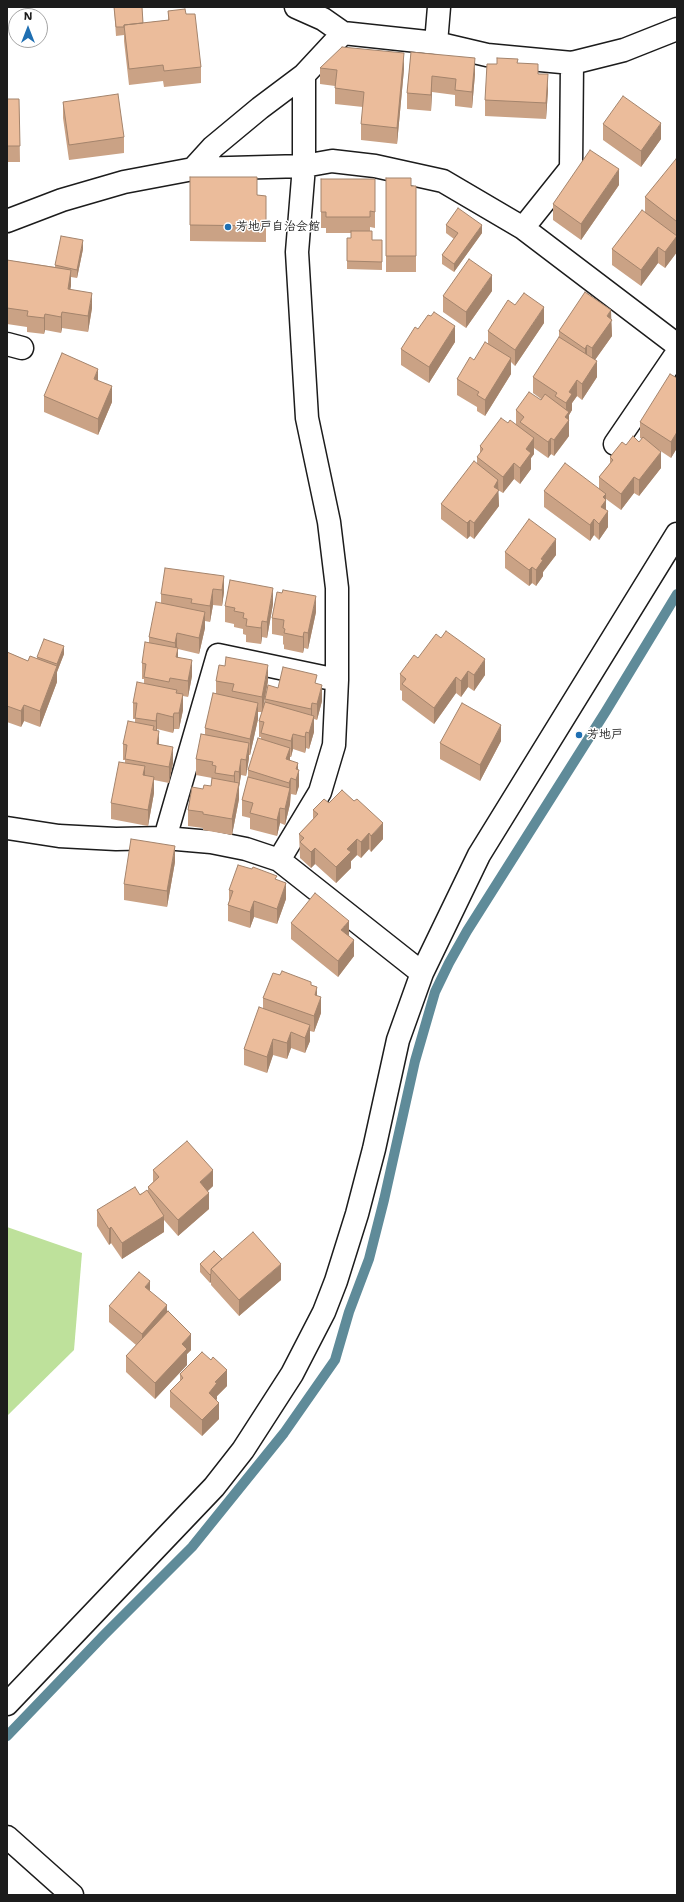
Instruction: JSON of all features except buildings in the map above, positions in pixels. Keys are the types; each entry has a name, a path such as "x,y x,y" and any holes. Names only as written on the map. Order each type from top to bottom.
{"street":[{"path":"296,7 323,19 343,33 436,43 487,55 572,63 624,50 677,29"},
{"path":"436,43 439,7"},
{"path":"193,169 213,147 260,108 304,75 343,33"},
{"path":"523,228 571,168 572,63"},
{"path":"279,860 320,792 334,745 337,680 337,588 329,522 307,418 297,252 304,166 304,75"},
{"path":"7,221 62,200 124,182 193,169 304,166 332,161 375,166 443,181 523,228 674,339 615,444"},
{"path":"7,1704 214,1487 243,1450 292,1374 324,1312 336,1281 363,1192 398,1040 422,973 479,855 677,534"},
{"path":"165,838 218,655 337,680"},
{"path":"7,828 59,836 116,839 165,838 225,845 246,849 279,860 422,973"},
{"path":"7,1837 72,1895"}],"green space":[{"path":"7,1227 82,1253 74,1350 7,1416"}],"waterway":[{"path":"7,1736 104,1635 192,1547 284,1433 335,1360 349,1312 369,1259 384,1200 415,1061 435,992 467,931 606,711 677,594"}],"place":[{"name":"芳地戸自治会館","path":"228,227"},
{"name":"芳地戸","path":"579,735"}]}
